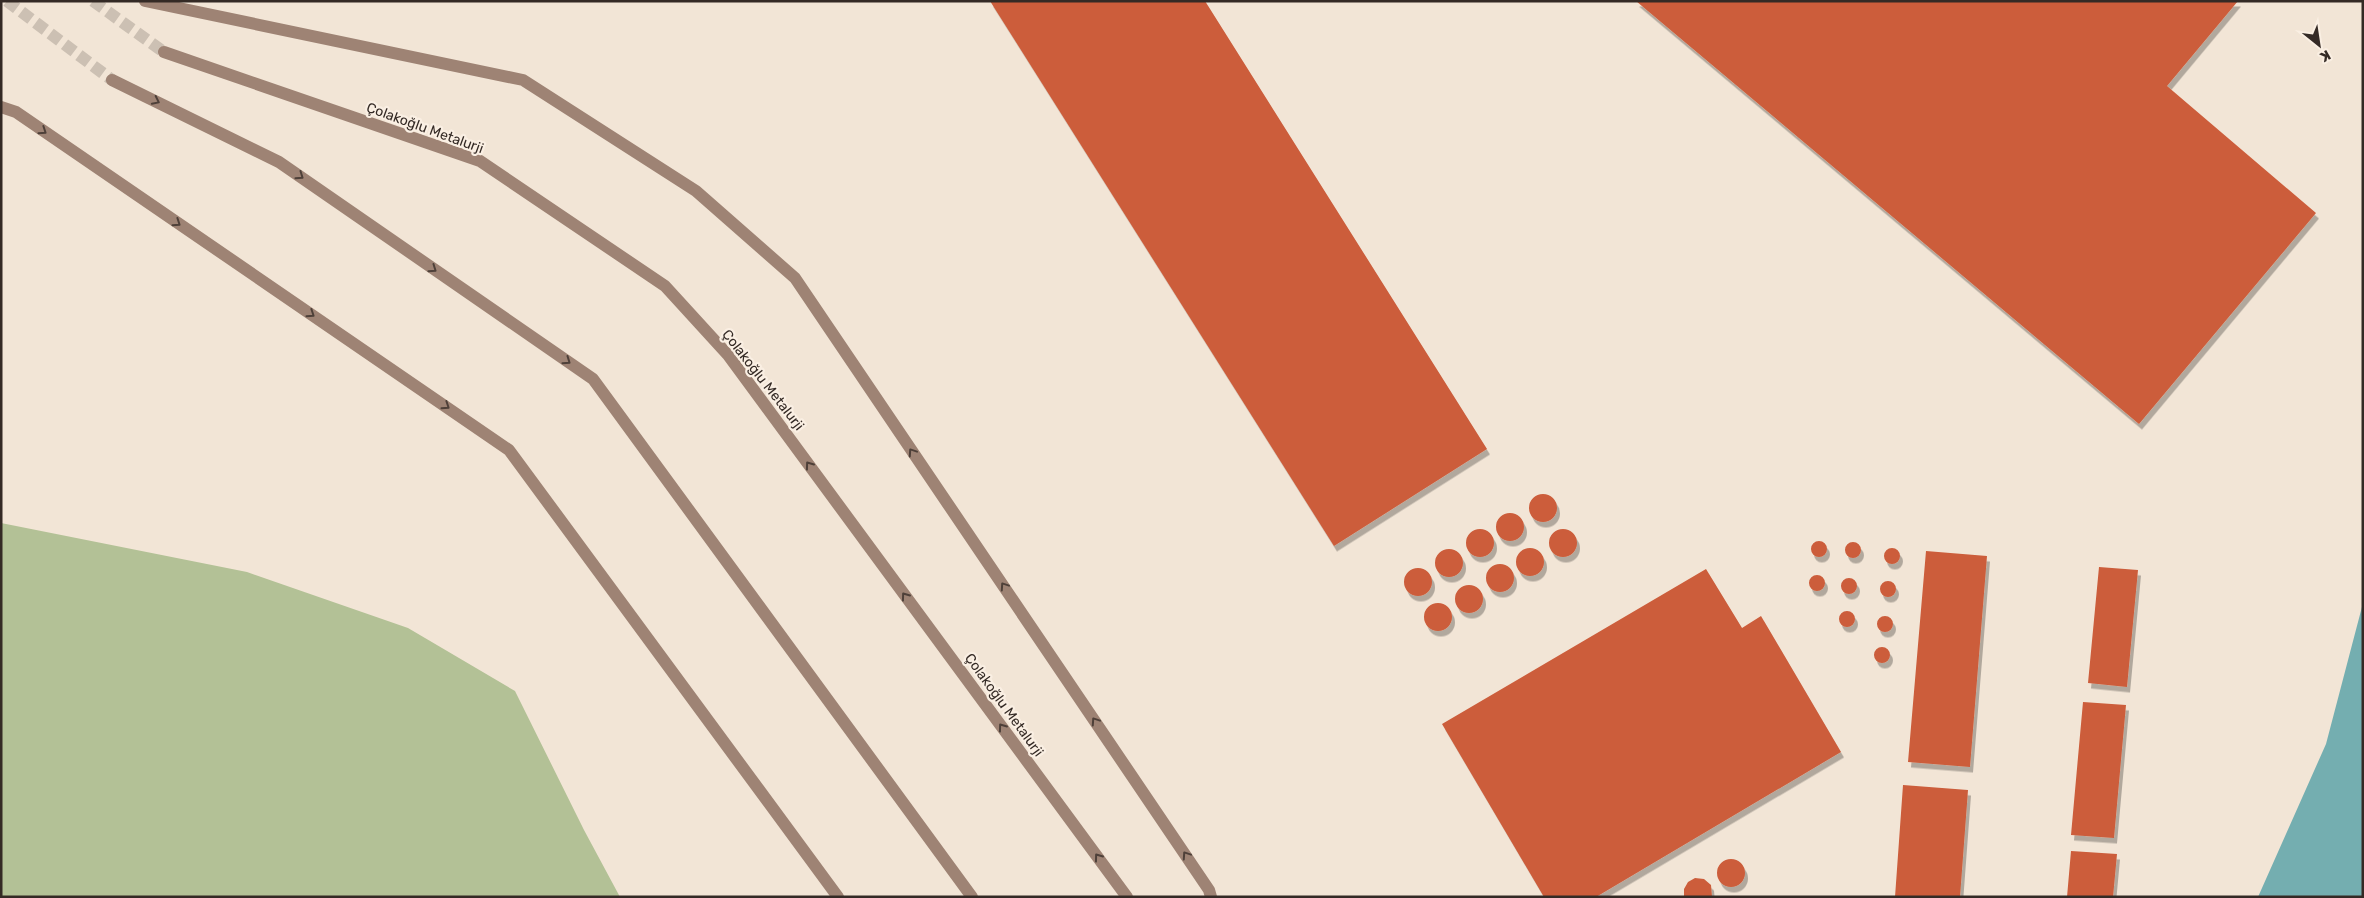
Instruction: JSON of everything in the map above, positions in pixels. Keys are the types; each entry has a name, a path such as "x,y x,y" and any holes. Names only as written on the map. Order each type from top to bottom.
{"main road":[{"path":"145,1 523,80 696,191 795,278 1209,890 1211,897"},
{"name":"Çolakoğlu Metalurji","path":"164,52 480,161 665,286 728,355 1127,897"},
{"path":"112,80 280,162 593,379 972,897"},
{"path":"1,107 16,112 509,450 838,897"}],"green space":[{"path":"1,523 247,572 408,628 515,691 584,830 620,897 1,897"}],"water":[{"path":"2363,603 2363,897 2258,897 2326,744"}],"building":[{"path":"990,1 1205,1 1487,449 1334,546"},
{"path":"1636,1 2238,1 2167,86 2316,213 2139,424"},
{"path":"1543,494 1553,498 1557,508 1553,518 1543,522 1533,518 1529,508 1533,498"},
{"path":"1510,513 1520,517 1524,527 1520,537 1510,541 1500,537 1496,527 1500,517"},
{"path":"1480,529 1490,533 1494,543 1490,553 1480,557 1470,553 1466,543 1470,533"},
{"path":"1563,529 1573,533 1577,543 1573,553 1563,557 1553,553 1549,543 1553,533"},
{"path":"1816,541 1822,541 1827,546 1825,555 1816,557 1811,552 1811,546"},
{"path":"1850,542 1856,542 1861,547 1859,556 1850,558 1845,553 1845,547"},
{"path":"1530,548 1540,552 1544,562 1540,572 1530,576 1520,572 1516,562 1520,552"},
{"path":"1889,548 1895,548 1900,553 1898,562 1889,564 1884,559 1884,553"},
{"path":"1449,549 1459,553 1463,563 1459,573 1449,577 1439,573 1435,563 1439,553"},
{"path":"1926,551 1987,556 1970,767 1908,762"},
{"path":"1500,564 1510,568 1514,578 1510,588 1500,592 1490,588 1486,578 1490,568"},
{"path":"2099,567 2138,570 2127,687 2088,683"},
{"path":"1418,568 1428,572 1432,582 1428,592 1418,596 1408,592 1404,582 1408,572"},
{"path":"1706,569 1742,628 1761,616 1841,752 1596,897 1544,897 1442,724"},
{"path":"1814,575 1820,575 1825,580 1823,589 1814,591 1809,586 1809,580"},
{"path":"1846,578 1852,578 1857,583 1855,592 1846,594 1841,589 1841,583"},
{"path":"1885,581 1891,581 1896,586 1894,595 1885,597 1880,592 1880,586"},
{"path":"1469,585 1479,589 1483,599 1479,609 1469,613 1459,609 1455,599 1459,589"},
{"path":"1438,603 1448,607 1452,617 1448,627 1438,631 1428,627 1424,617 1428,607"},
{"path":"1844,611 1850,611 1855,616 1853,625 1844,627 1839,622 1839,616"},
{"path":"1882,616 1888,616 1893,621 1891,630 1882,632 1877,627 1877,621"},
{"path":"1879,647 1885,647 1890,652 1888,661 1879,663 1874,658 1874,652"},
{"path":"2083,702 2126,705 2114,838 2071,835"},
{"path":"1903,785 1968,790 1960,897 1895,897"},
{"path":"2071,851 2117,854 2113,897 2067,897"},
{"path":"1731,859 1741,863 1745,873 1741,883 1731,887 1721,883 1717,873 1721,863"},
{"path":"1695,878 1704,879 1711,885 1712,897 1684,897 1684,889 1688,882"}],"tunnel":[{"path":"7,1 112,80"},
{"path":"93,1 164,52"}]}
